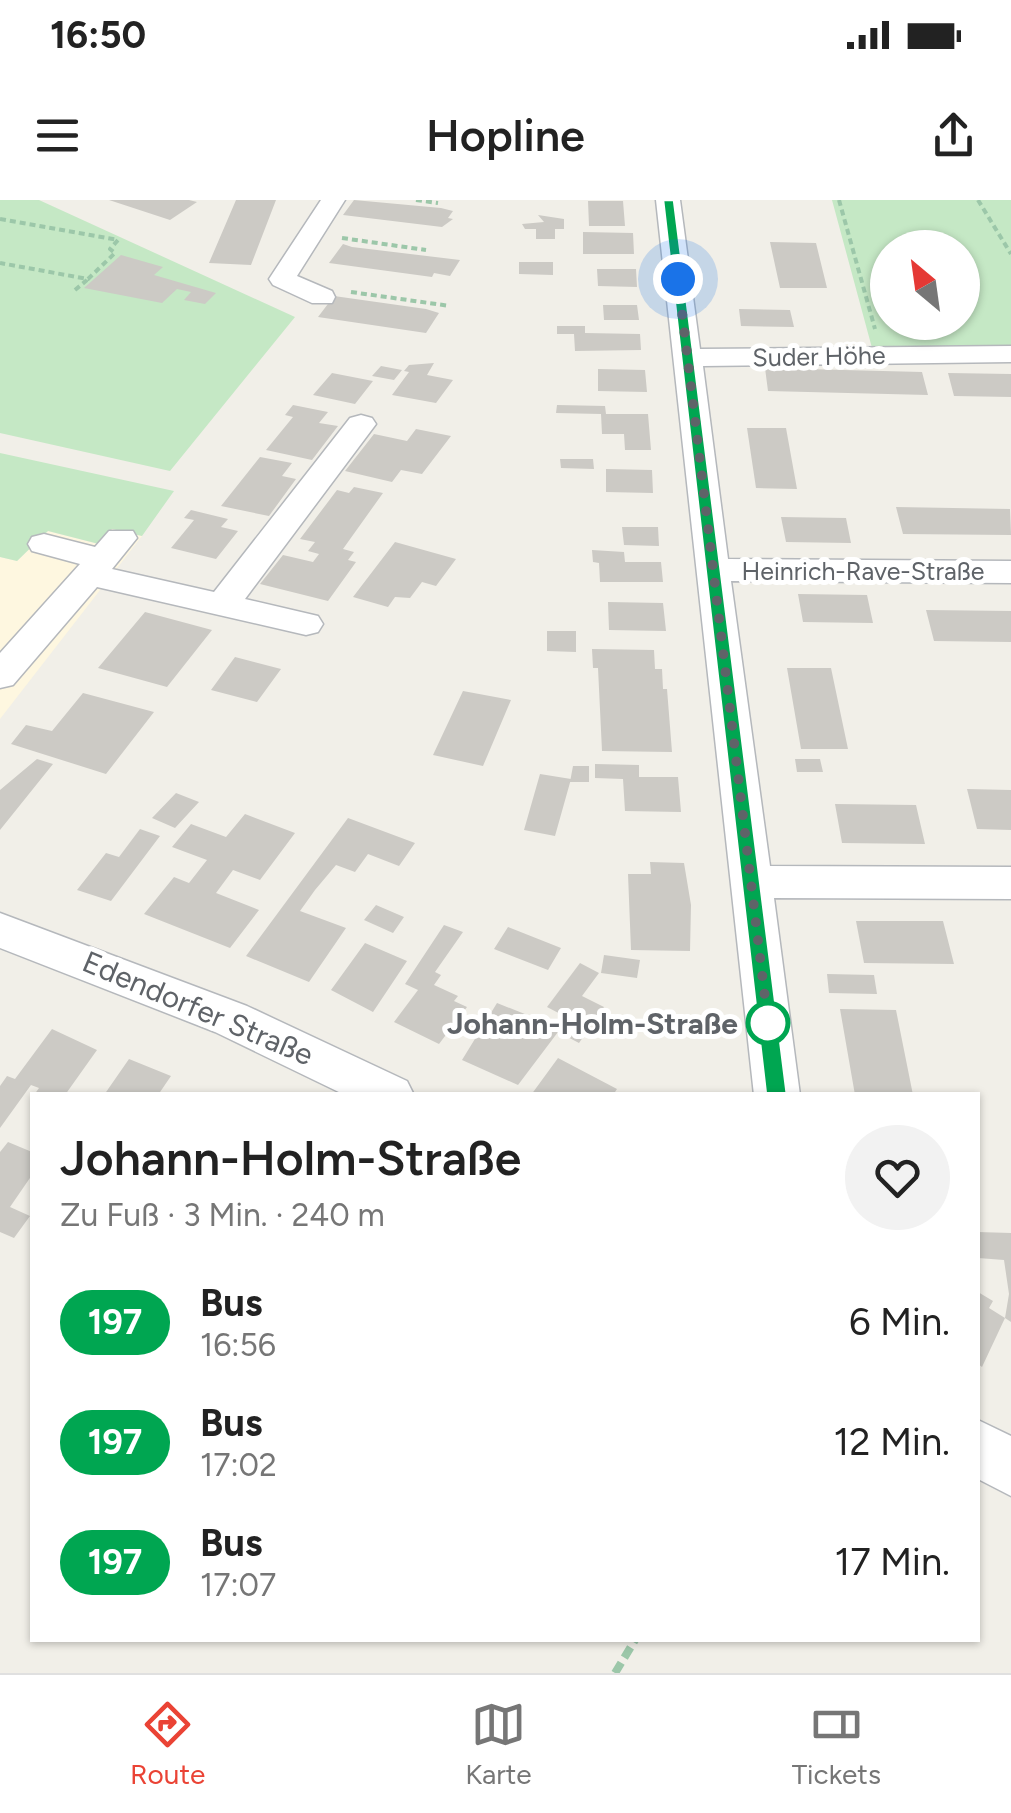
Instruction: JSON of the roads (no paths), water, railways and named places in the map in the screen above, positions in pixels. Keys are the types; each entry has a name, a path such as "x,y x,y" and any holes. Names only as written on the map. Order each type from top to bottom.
{"street":[{"path":"322,297 282,279 333,200"},
{"path":"668,200 777,1092"},
{"name":"Suder Höhe","path":"688,358 1011,354"},
{"path":"222,605 361,424"},
{"path":"44,544 104,557 222,605 306,624"},
{"path":"0,676 104,557"},
{"name":"Heinrich-Rave-Straße","path":"714,570 1011,572"},
{"path":"750,882 1011,883"},
{"name":"Edendorfer Straße","path":"0,930 231,1018 386,1092"},
{"path":"980,1448 1011,1468"}],"place":[{"name":"Johann-Holm-Straße","path":"768,1023"}]}
